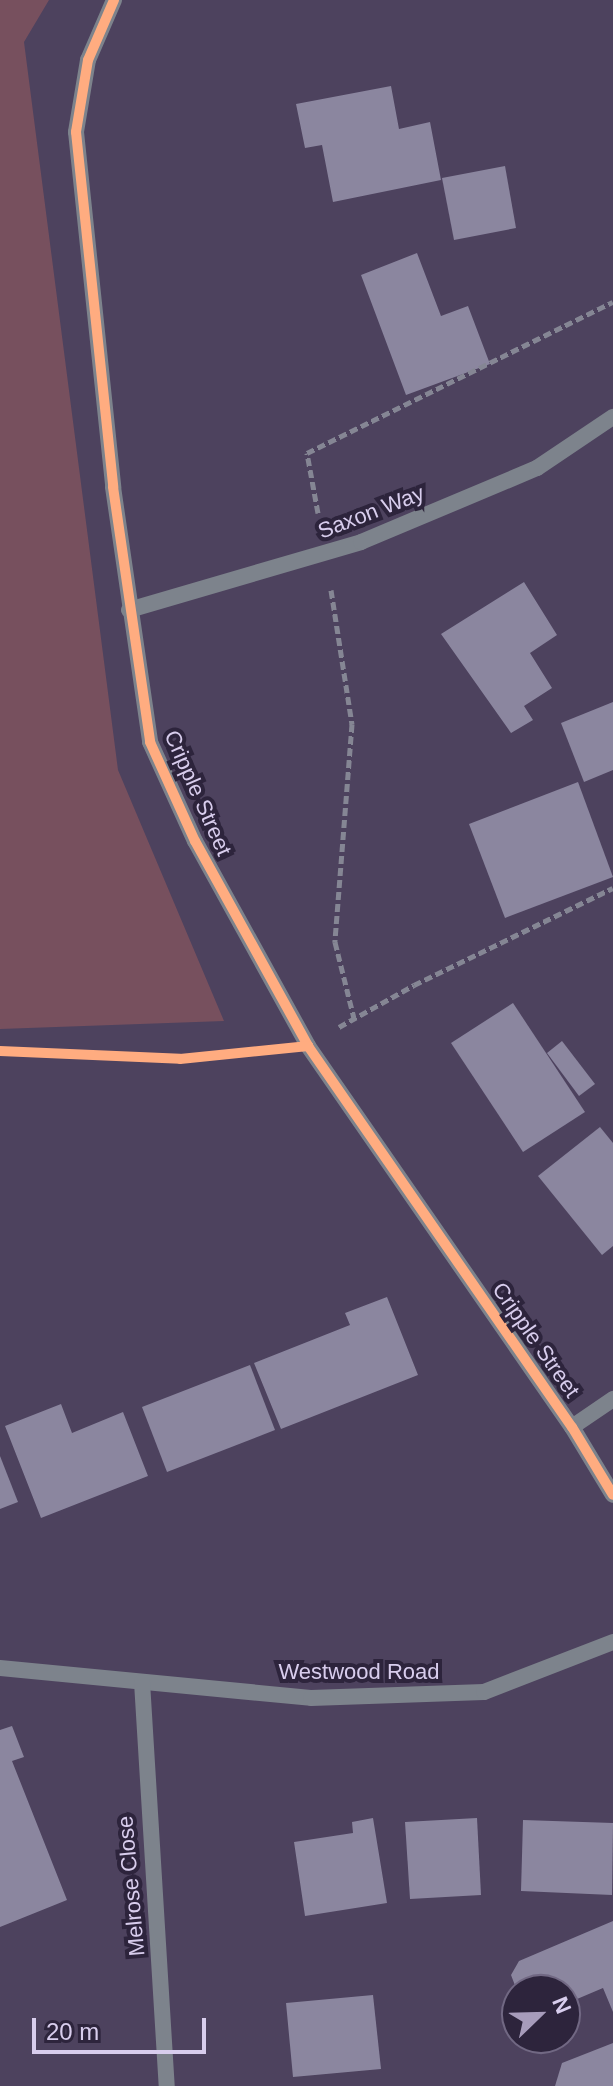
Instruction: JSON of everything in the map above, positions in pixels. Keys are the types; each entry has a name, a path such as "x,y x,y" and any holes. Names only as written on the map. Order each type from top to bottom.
{"street":[{"name":"Cripple Street","path":"114,0 88,60 76,132 129,610 150,742 195,841 308,1046 572,1427 613,1495"},
{"name":"Saxon Way","path":"129,610 325,553 537,468 613,417"},
{"path":"572,1427 613,1399"},
{"name":"Westwood Road","path":"0,1668 311,1698 484,1692 573,1662 613,1642"},
{"name":"Melrose Close","path":"142,1682 167,2086"}],"path":[{"path":"354,1018 335,942 352,724 307,453 613,302"},
{"path":"308,1046 354,1018 613,888"}],"shaded area":[{"path":"0,0 49,0 24,42 118,770 224,1021 0,1029"}],"building":[{"path":"391,86 399,129 430,122 441,180 333,202 322,145 305,148 296,104"},
{"path":"505,166 516,228 454,240 442,178"},
{"path":"417,253 441,316 468,306 490,364 406,395 361,275"},
{"path":"524,582 557,635 530,653 552,688 524,706 533,720 511,733 441,634"},
{"path":"613,702 613,770 584,782 561,723"},
{"path":"578,782 613,877 505,918 469,824"},
{"path":"513,1003 585,1112 523,1152 451,1043"},
{"path":"562,1041 595,1084 579,1096 547,1053"},
{"path":"600,1127 613,1143 613,1246 602,1255 538,1176"},
{"path":"387,1297 418,1375 281,1429 254,1363 350,1325 345,1313"},
{"path":"250,1365 275,1430 167,1472 142,1407"},
{"path":"61,1404 72,1433 123,1412 148,1476 41,1518 5,1426"},
{"path":"0,1456 18,1502 0,1509"},
{"path":"12,1726 24,1757 12,1761 67,1900 0,1927 0,1730"},
{"path":"373,1818 387,1903 305,1916 294,1842 353,1833 352,1822"},
{"path":"477,1818 481,1895 410,1899 405,1822"},
{"path":"523,1820 613,1823 612,1895 521,1891"},
{"path":"613,1921 613,2012 603,1988 581,1997 581,1974 512,1974 519,1961"},
{"path":"373,1995 381,2069 293,2077 286,2003"},
{"path":"613,2043 613,2086 555,2086 562,2063"}],"cycle path":[{"path":"114,0 88,60 76,132 113,487 150,742 195,841 308,1046 572,1427 613,1495"},
{"path":"0,1051 180,1059 308,1046"}]}
